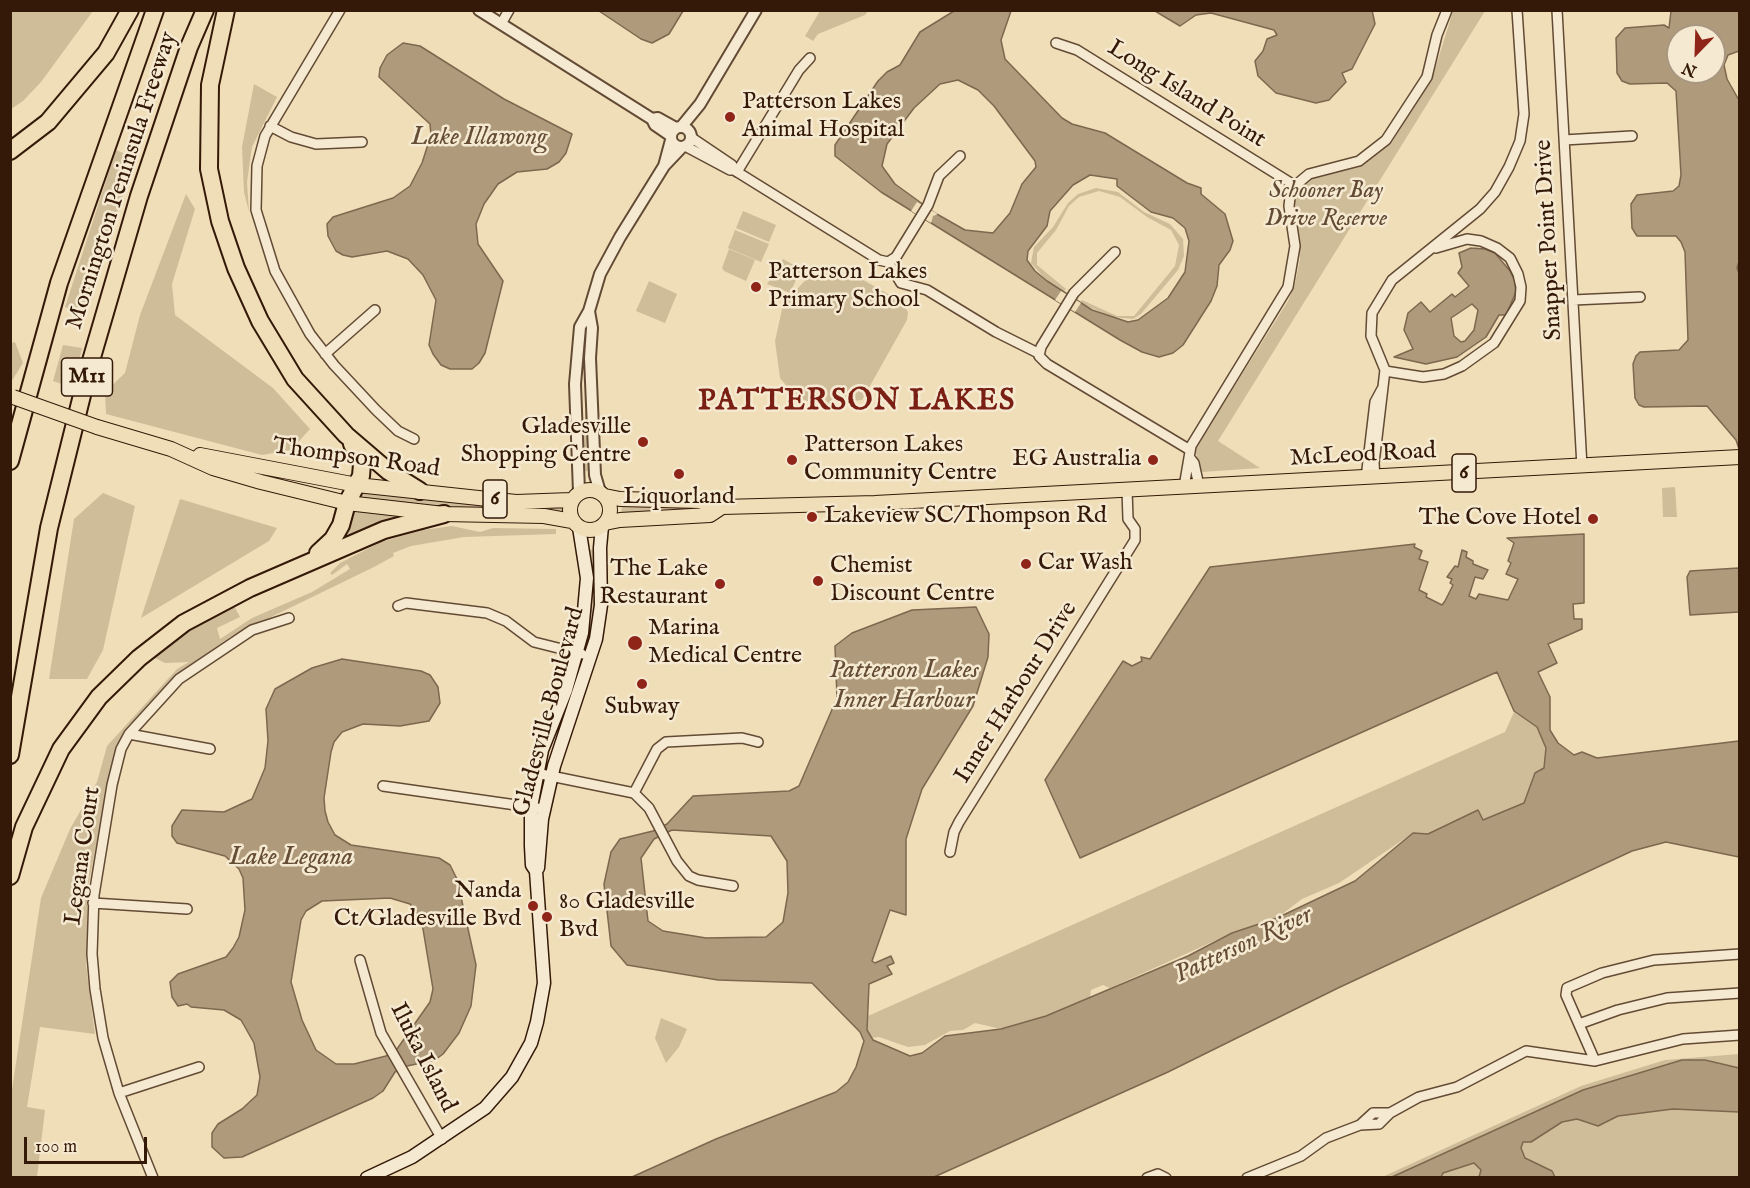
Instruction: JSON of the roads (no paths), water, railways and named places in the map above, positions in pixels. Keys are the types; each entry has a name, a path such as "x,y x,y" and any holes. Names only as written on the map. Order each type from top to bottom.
{"highway":[{"path":"10,151 48,122 106,53 130,10"},
{"name":"Mornington Peninsula Freeway","path":"10,460 58,283 155,10"},
{"name":"Mornington Peninsula Freeway","path":"10,755 49,528 88,371 139,196 189,47 205,10"},
{"path":"226,10 210,85 209,169 220,221 260,321 296,379 346,435 388,471 420,491"},
{"path":"308,561 333,539 341,525 347,503 357,485 362,464 346,435"},
{"path":"10,876 24,827 61,749 99,697 139,658 184,623 308,561 384,530 444,514"}],"main road":[{"name":"Thompson Road","path":"12,397 97,427 171,449 357,485 516,502 575,496"},
{"name":"Thompson Road","path":"171,449 213,468 261,483 347,503 444,514 544,516 576,524"},
{"name":"McLeod Road","path":"1199,486 1734,458"},
{"name":"6","path":"575,496 590,489 620,499 700,501 722,507 875,503 1199,486"},
{"path":"603,494 610,513 604,525"},
{"path":"575,496 569,511 576,524"},
{"name":"6","path":"576,524 591,530 620,520 710,515 722,507"},
{"name":"Gladesville Boulevard","path":"538,808 536,773 548,732 566,690 578,653 586,594 585,563 576,524"},
{"name":"Gladesville Boulevard","path":"367,1178 412,1157 485,1108 512,1077 531,1043 544,983 536,871 532,865 531,846 538,808 552,776 561,741 592,656 601,605 600,548 604,525"}],"street":[{"path":"340,10 270,126 257,166 255,197 257,216 279,280 299,318 325,354 398,431 414,439"},
{"path":"479,10 652,118 658,118 681,137 732,165 736,171 879,260 888,262 895,258 926,208 939,176 960,156"},
{"path":"501,24 509,10"},
{"path":"575,496 576,359 580,327 589,311 595,287 607,261 756,10"},
{"path":"1184,487 1190,454 1288,287 1295,258 1294,233 1289,206 1294,185 1312,172 1359,161 1386,140 1426,77 1436,39 1447,10"},
{"path":"1371,478 1383,403 1382,389 1385,371 1371,336 1372,313 1392,280 1459,226 1495,192 1520,141 1524,93 1517,32 1517,10"},
{"name":"Snapper Point Drive","path":"1557,10 1582,466"},
{"name":"Long Island Point","path":"1056,43 1077,50 1294,185"},
{"path":"736,171 799,70 810,58"},
{"path":"270,126 316,144 362,142"},
{"path":"1564,140 1632,136"},
{"path":"1459,226 1467,239"},
{"path":"1385,371 1417,377 1444,374 1479,356 1504,329 1521,298 1518,274 1510,258 1484,242 1467,239 1425,253"},
{"path":"1038,353 1071,297 1115,252"},
{"path":"888,262 899,281 924,288 996,332 1038,353 1041,359 1051,366 1190,454 1199,486"},
{"path":"1573,300 1640,297"},
{"path":"325,354 375,310"},
{"path":"589,311 592,328 590,358 595,474 603,494"},
{"name":"Inner Harbour Drive","path":"951,852 951,842 959,822 1135,540 1135,529 1128,519 1127,490"},
{"path":"398,606 406,603 490,614 508,623 534,642 592,656"},
{"name":"Legana Court","path":"153,1178 119,1093 103,1038 97,1005 92,954 93,903 112,785 121,750 129,734 180,679 208,657 252,630 289,618"},
{"path":"129,734 210,748"},
{"path":"634,793 657,748 666,741 742,738 758,742"},
{"path":"536,773 634,793 649,808 677,861 689,876 698,880 733,886"},
{"path":"383,786 538,808"},
{"path":"93,903 187,909"},
{"path":"1595,1061 1566,994 1570,986 1602,974 1654,960 1740,954"},
{"name":"Iluka Island","path":"360,960 375,1015 391,1053 442,1139"},
{"path":"1579,1024 1618,1010 1667,998 1740,993"},
{"path":"1247,1178 1301,1156 1324,1139 1360,1125 1373,1113 1390,1113 1419,1096 1457,1087 1526,1051 1595,1061 1683,1039 1740,1035"},
{"path":"119,1093 199,1067"},
{"path":"1147,1178 1158,1174 1166,1178"}],"water":[{"path":"1372,10 1375,24 1352,69 1342,73 1346,82 1329,100 1316,103 1276,93 1258,76 1255,61 1263,51 1267,39 1277,35 1274,30 1211,13 1196,15 1180,26 1155,11"},
{"path":"599,11 683,11 669,34 652,43 641,39"},
{"path":"954,11 1011,11 1001,40 1005,59 1062,118 1072,124 1105,133 1187,183 1201,188 1201,194 1225,214 1233,241 1230,250 1219,265 1217,286 1211,301 1183,345 1173,353 1159,357 1142,352 881,192 835,156 835,145 878,81 887,72 900,65 920,32","holes":["958,80 978,90 994,106 1035,161 1036,167 1022,184 1010,213 993,233 965,230 935,213 895,184 882,166 887,144 914,108 940,84","1090,175 1117,179 1117,186 1151,212 1173,218 1185,228 1189,241 1185,272 1168,298 1138,320 1128,322 1092,310 1047,281 1027,260 1028,251 1047,226 1050,211 1073,185"]},
{"path":"1671,11 1739,11 1739,51 1728,55 1726,60 1726,24 1669,24"},
{"path":"1666,26 1666,83 1630,84 1622,81 1617,73 1616,38 1625,28"},
{"name":"Lake Illawong","path":"403,43 420,46 504,99 572,134 566,153 559,162 547,169 517,172 498,184 484,204 476,224 478,244 503,281 485,353 472,369 450,369 441,365 433,354 429,345 436,300 423,275 408,259 387,251 352,257 343,255 336,251 328,236 327,224 333,217 393,198 410,186 422,163 431,135 430,124 379,77 380,68 387,55"},
{"path":"1726,74 1740,102 1740,258 1737,268 1740,276 1739,449 1736,440 1707,406 1644,407 1639,405 1635,398 1633,364 1636,356 1640,352 1679,350 1688,340 1685,252 1681,242 1676,236 1637,236 1632,228 1631,204 1637,195 1673,191 1679,186 1681,175 1676,91 1668,84 1726,84"},
{"path":"1471,248 1485,249 1495,253 1510,271 1515,281 1516,292 1506,315 1499,315 1486,337 1457,357 1426,364 1394,357 1413,349 1404,330 1408,313 1421,302 1430,312 1452,294 1455,297 1469,286 1458,273 1462,267 1459,253","holes":["1472,304 1478,310 1474,330 1465,341 1461,342 1454,336 1451,318"]},
{"path":"1584,534 1584,603 1573,604 1574,619 1582,619 1582,629 1548,644 1557,663 1538,672 1550,697 1550,730 1558,743 1574,755 1582,752 1597,758 1739,741 1739,857 1666,842 1632,851 1338,988 1168,1072 934,1177 632,1177 716,1139 836,1092 848,1082 856,1067 864,1041 860,1032 812,983 718,980 627,965 611,946 604,884 611,852 620,839 653,831 667,824 693,796 789,791 799,786 837,698 835,646 852,633 912,610 976,607 989,634 988,657 973,706 922,789 906,839 906,915 890,910 872,961 875,963 891,956 894,963 887,966 892,974 869,984 867,1030 873,1040 910,1056 922,1053 945,1036 1001,1029 1046,1016 1188,956 1232,933 1277,918 1355,881 1413,833 1428,834 1478,810 1483,820 1524,803 1535,773 1544,768 1546,748 1537,727 1514,711 1497,672 1080,858 1045,780 1123,661 1132,666 1142,661 1141,657 1150,659 1210,567 1415,544 1414,547 1422,551 1419,559 1428,562 1419,590 1427,594 1426,597 1442,605 1453,585 1450,583 1452,579 1447,577 1455,566 1458,567 1462,550 1467,552 1466,557 1473,561 1473,564 1488,570 1483,579 1475,577 1469,596 1476,599 1479,594 1508,600 1518,579 1506,574 1511,563 1508,561 1514,543 1507,538","holes":["672,830 771,836 787,861 788,893 783,922 766,937 706,938 663,931 648,921 641,858 654,839"]},
{"path":"1739,568 1739,612 1690,615 1687,577 1690,571"},
{"name":"Lake Legana","path":"342,659 421,671 430,675 438,687 440,703 429,721 400,726 363,724 342,732 334,742 331,752 324,798 325,811 335,835 351,845 439,858 450,865 457,879 476,965 471,1006 459,1033 443,1054 435,1060 407,1066 395,1072 383,1091 373,1098 242,1157 224,1158 212,1147 212,1133 218,1124 242,1109 257,1095 260,1077 254,1043 241,1020 224,1010 191,1007 187,1004 178,1006 172,997 170,982 178,974 226,957 233,948 239,937 245,910 243,878 239,869 225,856 177,843 172,836 172,826 182,810 224,812 252,799 265,768 268,741 266,709 275,689 312,668","holes":["390,898 410,904 416,911 423,929 433,989 430,1002 397,1049 386,1056 354,1064 336,1064 316,1050 302,1020 291,982 301,920 306,911 322,901"]},
{"path":"1682,1060 1705,1060 1739,1068 1739,1112 1673,1109 1618,1116 1598,1126 1577,1119 1562,1122 1531,1142 1523,1142 1521,1148 1525,1158 1552,1171 1555,1177 1479,1177 1481,1170 1474,1163 1443,1173 1441,1177 1392,1177 1583,1090"}],"place":[{"name":"Patterson Lakes Animal Hospital","path":"730,117"},
{"name":"Patterson Lakes Primary School","path":"756,287"},
{"name":"Gladesville Shopping Centre","path":"643,442"},
{"name":"Patterson Lakes Community Centre","path":"792,460"},
{"name":"EG Australia","path":"1153,460"},
{"name":"Liquorland","path":"679,474"},
{"name":"Lakeview SC/Thompson Rd","path":"812,517"},
{"name":"The Cove Hotel","path":"1593,519"},
{"name":"Car Wash","path":"1026,564"},
{"name":"Chemist Discount Centre","path":"818,581"},
{"name":"The Lake Restaurant","path":"720,584"},
{"name":"Marina Medical Centre","path":"635,643"},
{"name":"Subway","path":"642,684"},
{"name":"Nanda Ct/Gladesville Bvd","path":"533,906"},
{"name":"80 Gladesville Bvd","path":"547,917"}],"district":[{"name":"PATTERSON LAKES","path":"857,403"}],"park label":[{"name":"Schooner Bay Drive Reserve","path":"1326,206"}],"water label":[{"name":"Patterson Lakes Inner Harbour","path":"904,687"},
{"name":"Patterson River","path":"1244,946"}]}
